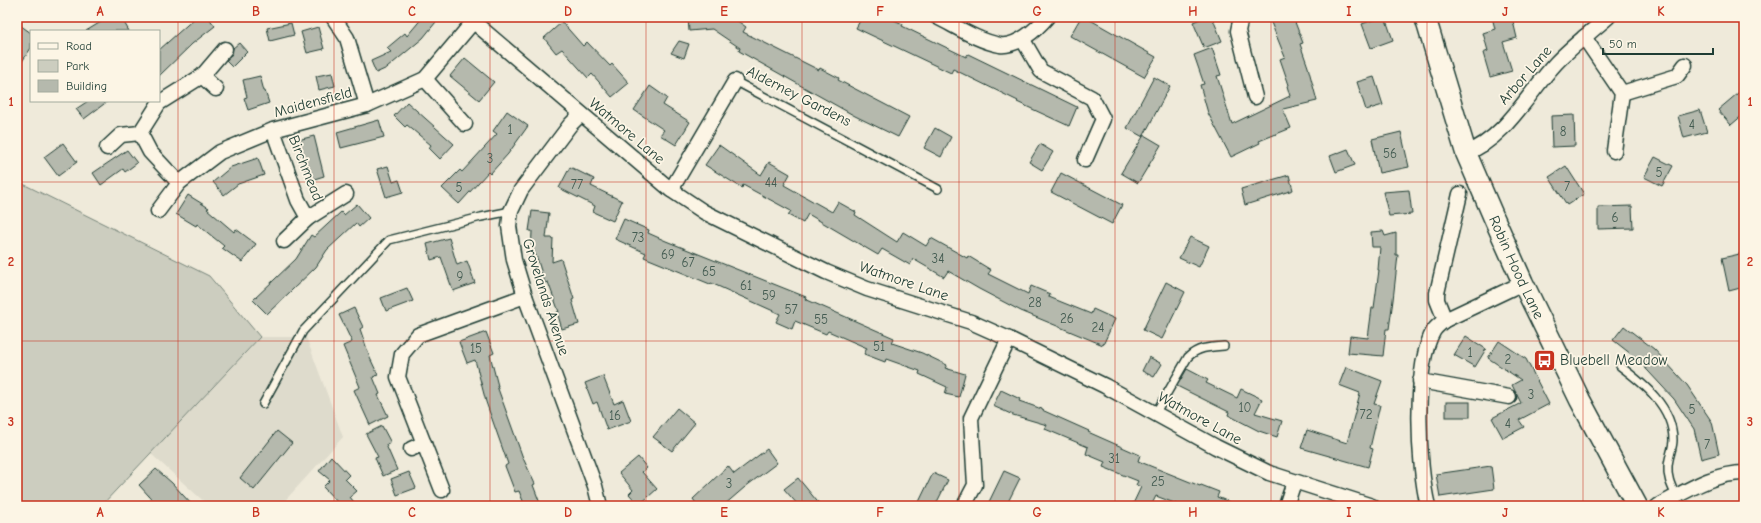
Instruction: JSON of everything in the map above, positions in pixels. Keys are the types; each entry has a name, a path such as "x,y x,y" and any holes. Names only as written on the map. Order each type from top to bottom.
{"main road":[{"name":"Robin Hood Lane","path":"1425,17 1466,153 1523,283 1580,400 1638,506"}],"street":[{"path":"333,17 347,38 367,105"},
{"path":"937,17 971,35 1002,45 1023,40 1047,17"},
{"path":"1241,17 1238,31 1255,97"},
{"name":"Arbor Lane","path":"1466,153 1487,142 1512,116 1556,63 1608,17"},
{"name":"Maidensfield","path":"158,211 179,183 220,152 273,130 367,105 425,79 470,19"},
{"name":"Watmore Lane","path":"470,19 671,190 704,212 826,272 867,288 971,322 1010,339 1105,386 1245,462 1294,482 1372,506"},
{"path":"1584,37 1622,94 1614,151"},
{"path":"1023,40 1041,71 1092,98 1103,119 1085,160"},
{"path":"107,148 121,135 140,132 159,103 202,76 225,49"},
{"path":"1622,94 1677,76 1685,65"},
{"path":"202,76 216,89"},
{"path":"425,79 465,124"},
{"name":"Alderney Gardens","path":"671,190 735,81"},
{"name":"Grovelands Avenue","path":"581,114 570,125 521,190 511,211 509,237 525,296 595,486 600,506"},
{"name":"Birchmead","path":"273,130 298,200 308,218"},
{"path":"140,132 150,152 179,183"},
{"name":"Birchmead","path":"284,241 308,218 346,194"},
{"path":"1445,320 1437,300 1437,294 1460,194"},
{"path":"1428,506 1420,448 1420,381 1429,342 1435,329 1445,320 1523,283"},
{"path":"442,490 417,446 398,377 402,354 418,335 525,296"},
{"path":"964,506 975,485 970,418 1010,339"},
{"path":"1420,381 1509,397"},
{"path":"1658,506 1715,478 1744,473"},
{"path":"1286,506 1294,482"}],"lane":[{"name":"Alderney Gardens","path":"735,81 938,189"},
{"path":"263,404 303,331 390,240 511,211"},
{"path":"1155,414 1188,357 1195,351 1204,348 1224,346"},
{"path":"1620,366 1642,382 1661,404 1666,413 1672,430 1673,442 1668,468 1669,479 1676,496"}],"shaded area":[{"path":"260,337 306,337 343,437 280,506 209,506 150,453"}],"green space":[{"path":"17,181 209,276 260,337 101,506 17,506"}],"building":[{"path":"109,17 121,17 128,30 88,30"},
{"path":"196,17 208,17 215,26 192,44 160,75 160,49"},
{"path":"423,17 440,17 423,38 387,68 376,73 371,61 391,52 387,48 405,33 407,36"},
{"path":"688,17 732,17 746,27 743,32 819,70 820,68 839,78 838,80 909,117 898,137 855,116 739,51 740,48 712,29 689,31"},
{"path":"862,17 887,17 903,24 902,26 966,57 968,54 1077,107 1069,126 1017,102 1018,101 953,69 951,73 856,28"},
{"path":"1081,17 1085,17 1156,57 1144,77 1070,36"},
{"path":"1205,17 1212,17 1222,41 1204,48 1193,22"},
{"path":"1279,17 1293,17 1303,43 1300,44 1317,101 1283,109 1291,128 1259,141 1260,143 1231,157 1208,113 1200,85 1204,84 1194,55 1212,48 1221,75 1217,76 1232,124 1290,96 1287,86 1289,85 1280,59 1285,57 1270,20"},
{"path":"1385,17 1393,40 1371,48 1362,24"},
{"path":"1492,17 1512,17 1517,38 1503,42 1512,71 1490,77 1483,53 1488,51 1483,33 1495,29"},
{"path":"562,22 583,46 587,42 610,66 612,64 629,83 612,97 592,74 588,78 562,49 556,53 544,38"},
{"path":"17,23 30,32 30,50 17,69"},
{"path":"291,23 294,35 270,41 267,28"},
{"path":"318,27 324,49 307,53 301,32"},
{"path":"679,41 689,44 684,58 671,53"},
{"path":"239,43 247,52 232,67 226,61 232,54 233,48"},
{"path":"465,58 494,82 479,100 450,76"},
{"path":"332,73 335,86 319,90 316,76"},
{"path":"260,76 269,103 248,110 244,98 247,97 243,80"},
{"path":"1154,77 1170,86 1143,137 1127,128"},
{"path":"1374,77 1383,105 1366,110 1357,82"},
{"path":"650,86 667,98 663,105 690,122 676,145 660,135 664,130 634,110"},
{"path":"1744,88 1744,114 1731,125 1718,110"},
{"path":"86,102 107,102 84,119 76,109"},
{"path":"407,102 454,144 440,159 429,148 431,145 407,125 405,127 394,116"},
{"path":"1700,110 1707,132 1684,138 1678,116"},
{"path":"507,111 528,126 508,154 490,174 488,172 459,204 442,188 460,170 462,172 497,134 493,131"},
{"path":"1574,115 1575,146 1552,147 1551,116"},
{"path":"379,120 384,137 341,148 337,132"},
{"path":"935,128 951,137 941,157 924,148"},
{"path":"1401,132 1409,167 1379,173 1372,139"},
{"path":"1144,135 1161,145 1138,183 1121,173"},
{"path":"314,136 324,176 308,181 298,140"},
{"path":"63,143 77,162 58,176 44,157"},
{"path":"1040,144 1053,152 1042,170 1029,162"},
{"path":"719,145 761,175 769,162 790,174 784,185 832,212 838,202 856,212 855,215 897,242 903,232 926,246 931,238 967,258 968,256 991,270 988,274 1028,294 1031,286 1050,294 1049,297 1091,314 1093,309 1115,319 1103,345 1021,311 948,271 944,277 913,259 910,265 882,249 878,255 808,214 803,223 788,215 791,211 743,185 742,188 705,165"},
{"path":"1348,149 1355,165 1336,172 1330,156"},
{"path":"127,150 137,163 125,172 123,169 101,185 93,173"},
{"path":"1655,157 1673,166 1662,186 1644,177"},
{"path":"258,158 264,175 238,184 224,195 213,182 231,167"},
{"path":"388,166 393,182 399,180 403,192 386,197 377,169"},
{"path":"1566,166 1584,194 1567,205 1549,177"},
{"path":"570,167 594,179 591,186 622,201 613,221 593,212 595,206 559,188"},
{"path":"1061,173 1122,205 1112,224 1051,192"},
{"path":"1289,175 1293,190 1245,205 1241,189"},
{"path":"1409,190 1412,214 1389,216 1383,192"},
{"path":"188,195 209,208 207,209 234,232 236,229 256,244 242,262 222,248 224,246 197,224 196,226 176,214"},
{"path":"357,204 369,218 359,227 356,223 327,250 316,267 267,314 253,300 296,259 311,235 314,237 341,212 344,215"},
{"path":"1632,206 1633,228 1598,229 1598,207"},
{"path":"532,211 549,213 546,238 553,238 552,262 561,259 574,299 572,300 579,324 562,329 557,312 559,312 548,282 545,283 536,255 531,255 532,231 529,231"},
{"path":"624,219 649,230 648,233 666,241 806,297 805,299 894,338 892,343 922,353 947,365 945,368 965,374 959,397 945,394 947,387 919,374 920,371 886,359 885,362 864,354 867,348 828,331 826,334 795,321 792,329 776,322 780,314 711,283 710,284 644,257 646,253 615,239"},
{"path":"1383,231 1385,236 1396,233 1396,255 1398,255 1389,329 1386,329 1383,356 1348,353 1350,336 1368,338 1372,308 1374,308 1379,270 1380,247 1372,247 1371,232"},
{"path":"1190,237 1209,246 1199,267 1179,258"},
{"path":"449,238 457,265 467,261 475,283 453,291 441,257 431,260 427,244"},
{"path":"1744,253 1744,287 1729,291 1722,258"},
{"path":"1166,282 1185,292 1162,339 1143,330"},
{"path":"407,288 413,301 386,311 381,298"},
{"path":"354,308 363,327 360,329 370,358 378,375 373,377 380,394 378,395 388,416 370,425 354,390 360,387 343,346 352,342 339,315"},
{"path":"1624,326 1654,349 1687,385 1712,422 1719,454 1701,459 1694,429 1674,399 1636,358 1613,340"},
{"path":"486,332 494,353 490,355 497,386 523,458 535,484 533,485 541,506 525,506 519,491 515,492 505,466 508,464 486,402 475,360 467,363 459,342"},
{"path":"1466,336 1486,349 1475,367 1454,355"},
{"path":"1499,341 1526,359 1549,404 1519,420 1524,427 1503,438 1492,418 1521,403 1512,385 1521,380 1488,358"},
{"path":"1149,357 1162,364 1154,377 1142,371"},
{"path":"1346,367 1382,381 1374,404 1380,405 1370,448 1373,449 1368,467 1301,448 1307,430 1347,443 1360,393 1339,385"},
{"path":"1187,369 1208,380 1206,383 1237,398 1241,389 1262,399 1255,413 1282,421 1277,437 1259,431 1228,415 1229,412 1177,386"},
{"path":"603,376 614,404 623,400 631,421 607,430 597,402 593,404 585,383"},
{"path":"1001,390 1020,399 1019,401 1042,409 1089,431 1088,432 1140,455 1138,461 1219,492 1217,497 1239,506 1182,506 1156,496 1151,506 1132,506 1141,487 1136,485 1138,481 1103,467 1105,462 1086,454 1088,447 1045,429 1047,425 1013,415 993,406"},
{"path":"1446,402 1470,402 1470,417 1446,417"},
{"path":"677,408 695,423 672,451 653,437"},
{"path":"382,426 391,443 386,445 397,470 383,476 375,458 378,457 366,434"},
{"path":"277,431 292,443 254,490 240,478"},
{"path":"767,449 777,463 723,506 698,506 693,499 728,466 734,474"},
{"path":"331,456 349,475 345,479 357,491 350,497 357,506 341,506 323,487 330,480 319,471"},
{"path":"638,457 647,468 642,472 657,489 639,505 629,494 633,490 619,473"},
{"path":"1491,466 1494,489 1440,497 1436,474"},
{"path":"156,469 172,483 193,506 158,506 139,485"},
{"path":"1004,471 1020,478 1006,506 987,506"},
{"path":"409,472 416,488 397,495 391,479"},
{"path":"933,473 948,480 935,506 917,506"},
{"path":"798,478 821,506 799,506 784,489"}],"place":[{"name":"Bluebell Meadow","path":"1545,360"}]}
